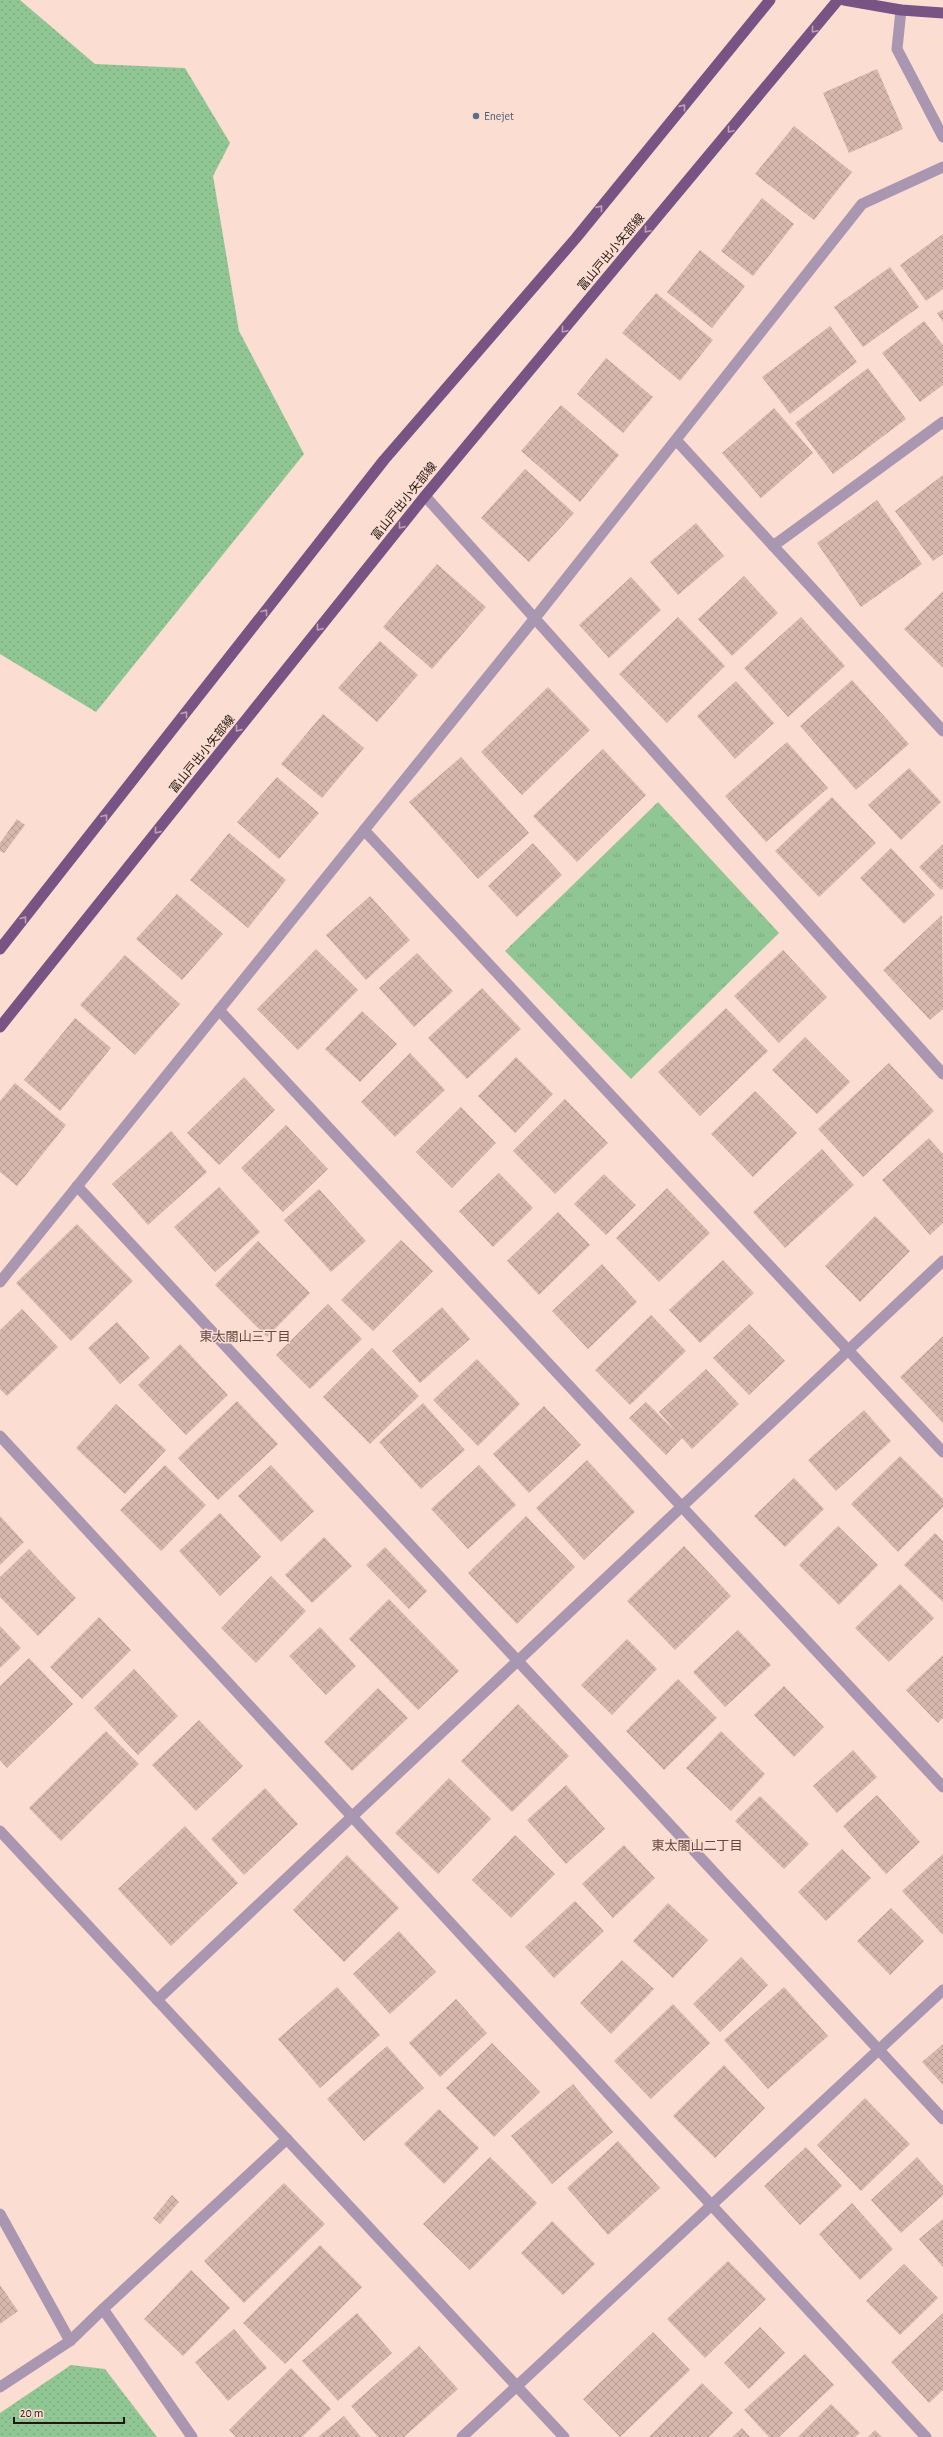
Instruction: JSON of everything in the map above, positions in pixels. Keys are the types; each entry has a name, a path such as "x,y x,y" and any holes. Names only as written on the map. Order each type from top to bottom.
{"main road":[{"path":"0,949 384,460 576,238 770,0"},
{"name":"富山戸出小矢部線","path":"0,1027 425,496 838,0"},
{"path":"844,0 901,10 943,13"}],"street":[{"path":"901,10 897,49 943,137"},
{"path":"0,1282 535,618 862,204 943,168"},
{"path":"773,546 943,422"},
{"path":"677,440 943,731"},
{"path":"425,496 943,1074"},
{"path":"364,830 943,1452"},
{"path":"219,1010 943,1787"},
{"path":"77,1186 943,2119"},
{"path":"157,2000 943,1261"},
{"path":"0,1436 926,2437"},
{"path":"0,1831 564,2437"},
{"path":"462,2437 943,1990"},
{"path":"0,2387 70,2340 287,2139"},
{"path":"0,2214 70,2340"},
{"path":"103,2309 192,2437"}],"green space":[{"path":"0,0 20,0 95,64 185,68 230,143 213,176 239,331 304,454 96,712 0,654"},
{"path":"658,802 779,933 631,1079 505,951"},
{"path":"71,2365 105,2369 157,2437 0,2437 0,2413"}],"building":[{"path":"877,69 903,129 849,153 823,93"},
{"path":"794,126 852,172 814,220 755,174"},
{"path":"762,198 794,224 753,276 721,251"},
{"path":"943,234 943,289 926,301 900,265"},
{"path":"700,250 745,286 712,328 667,292"},
{"path":"890,267 919,307 863,347 834,307"},
{"path":"656,293 713,340 680,381 622,333"},
{"path":"943,310 943,322 937,313"},
{"path":"924,321 943,345 943,385 920,402 882,353"},
{"path":"830,326 857,362 790,414 762,377"},
{"path":"606,358 653,397 623,433 577,394"},
{"path":"868,368 906,419 833,474 795,423"},
{"path":"561,405 619,455 580,502 521,451"},
{"path":"774,408 813,453 761,498 722,453"},
{"path":"525,469 574,513 529,562 481,518"},
{"path":"943,475 943,554 933,561 895,511"},
{"path":"877,500 922,564 861,607 817,543"},
{"path":"696,523 724,556 678,595 650,562"},
{"path":"437,564 486,607 432,669 383,627"},
{"path":"744,576 778,613 732,656 698,619"},
{"path":"631,577 661,610 609,658 579,625"},
{"path":"943,591 943,668 904,629"},
{"path":"678,617 725,666 667,723 619,674"},
{"path":"801,617 845,666 788,717 744,668"},
{"path":"380,641 418,675 377,722 338,688"},
{"path":"852,680 909,744 856,790 800,726"},
{"path":"736,681 774,723 735,759 697,716"},
{"path":"548,687 590,730 522,795 481,752"},
{"path":"323,714 364,748 322,798 281,764"},
{"path":"787,742 828,788 766,842 725,796"},
{"path":"603,749 646,795 577,862 533,816"},
{"path":"461,757 529,833 478,879 409,802"},
{"path":"909,768 941,802 901,840 868,805"},
{"path":"277,777 319,813 279,859 237,822"},
{"path":"832,797 876,843 819,897 775,851"},
{"path":"17,819 25,825 4,853 0,851 0,843"},
{"path":"229,833 286,880 248,928 190,880"},
{"path":"533,843 562,875 517,917 488,886"},
{"path":"943,844 943,888 941,890 919,867"},
{"path":"891,848 935,895 904,924 860,878"},
{"path":"177,894 223,934 182,980 136,939"},
{"path":"370,896 410,940 366,980 326,935"},
{"path":"942,915 943,1009 930,1020 883,970"},
{"path":"316,949 358,990 298,1050 257,1009"},
{"path":"783,950 827,997 779,1043 734,996"},
{"path":"417,953 453,991 414,1027 379,988"},
{"path":"125,955 180,1004 135,1055 80,1005"},
{"path":"482,988 521,1029 467,1079 428,1038"},
{"path":"726,1008 768,1051 700,1116 658,1072"},
{"path":"362,1011 397,1044 360,1082 325,1049"},
{"path":"75,1018 111,1048 60,1111 24,1080"},
{"path":"805,1037 850,1082 817,1114 772,1070"},
{"path":"410,1053 445,1090 395,1137 361,1102"},
{"path":"516,1057 553,1094 515,1133 478,1096"},
{"path":"889,1063 934,1111 863,1177 818,1129"},
{"path":"244,1077 275,1110 219,1165 187,1133"},
{"path":"15,1083 66,1125 17,1186 0,1172 0,1101"},
{"path":"755,1091 797,1133 753,1177 711,1134"},
{"path":"565,1099 608,1143 555,1194 513,1151"},
{"path":"461,1107 496,1143 452,1188 416,1152"},
{"path":"286,1125 328,1169 283,1212 241,1168"},
{"path":"171,1131 207,1172 148,1225 112,1184"},
{"path":"929,1138 943,1154 943,1223 930,1235 882,1180"},
{"path":"822,1149 854,1185 785,1248 753,1212"},
{"path":"499,1173 533,1208 493,1247 459,1211"},
{"path":"604,1174 636,1205 606,1235 574,1204"},
{"path":"219,1187 260,1232 215,1272 174,1227"},
{"path":"667,1188 710,1233 659,1282 616,1238"},
{"path":"319,1189 366,1241 331,1272 284,1220"},
{"path":"558,1212 590,1245 539,1295 507,1261"},
{"path":"875,1216 910,1251 860,1302 825,1266"},
{"path":"77,1224 133,1281 71,1341 16,1283"},
{"path":"401,1240 433,1271 373,1331 341,1300"},
{"path":"258,1241 310,1293 267,1337 215,1285"},
{"path":"723,1260 754,1293 700,1343 669,1310"},
{"path":"602,1264 637,1302 588,1349 552,1311"},
{"path":"328,1304 362,1339 310,1389 276,1355"},
{"path":"442,1307 470,1339 420,1383 392,1351"},
{"path":"22,1309 58,1347 7,1396 0,1389 0,1330"},
{"path":"651,1315 686,1351 630,1405 595,1370"},
{"path":"117,1322 150,1358 120,1384 88,1348"},
{"path":"749,1324 785,1361 749,1395 713,1358"},
{"path":"943,1336 943,1423 900,1377"},
{"path":"180,1344 228,1395 186,1435 138,1385"},
{"path":"372,1348 419,1396 370,1444 323,1397"},
{"path":"477,1359 520,1404 478,1446 433,1400"},
{"path":"706,1369 739,1404 692,1449 682,1438 666,1455 629,1418 646,1402 677,1433 659,1412"},
{"path":"237,1401 278,1444 218,1500 178,1458"},
{"path":"423,1403 465,1450 421,1489 379,1442"},
{"path":"116,1404 166,1450 125,1494 76,1448"},
{"path":"544,1406 581,1445 529,1493 493,1454"},
{"path":"864,1410 891,1441 836,1491 808,1460"},
{"path":"900,1456 943,1499 943,1507 898,1552 851,1504"},
{"path":"587,1460 635,1512 584,1560 536,1508"},
{"path":"165,1465 206,1505 161,1551 120,1510"},
{"path":"271,1465 314,1511 281,1542 238,1496"},
{"path":"479,1465 516,1505 468,1549 431,1509"},
{"path":"794,1478 824,1509 785,1547 754,1516"},
{"path":"220,1513 261,1557 220,1596 179,1551"},
{"path":"0,1516 24,1542 0,1565"},
{"path":"526,1516 575,1567 517,1624 468,1573"},
{"path":"838,1526 878,1565 839,1605 799,1565"},
{"path":"935,1533 943,1541 943,1602 904,1565"},
{"path":"324,1537 352,1566 312,1603 285,1575"},
{"path":"684,1546 731,1596 675,1650 627,1601"},
{"path":"385,1547 427,1591 409,1609 366,1565"},
{"path":"29,1549 76,1598 38,1636 0,1597 0,1577"},
{"path":"271,1576 306,1611 256,1663 221,1628"},
{"path":"900,1584 934,1618 889,1662 855,1628"},
{"path":"389,1599 459,1671 418,1710 349,1639"},
{"path":"99,1617 131,1650 82,1699 50,1667"},
{"path":"0,1626 21,1648 0,1668"},
{"path":"320,1627 356,1666 326,1695 289,1656"},
{"path":"738,1630 771,1665 725,1707 693,1672"},
{"path":"627,1639 657,1669 612,1715 581,1685"},
{"path":"943,1655 943,1718 938,1723 906,1690"},
{"path":"29,1658 73,1704 7,1768 0,1760 0,1686"},
{"path":"134,1669 178,1716 138,1755 94,1708"},
{"path":"678,1679 717,1718 664,1770 626,1731"},
{"path":"784,1686 824,1727 794,1757 754,1715"},
{"path":"378,1688 408,1718 352,1771 324,1742"},
{"path":"518,1704 569,1756 512,1812 461,1761"},
{"path":"199,1720 243,1766 196,1811 152,1765"},
{"path":"106,1731 139,1764 61,1841 29,1808"},
{"path":"721,1731 765,1774 731,1811 686,1768"},
{"path":"853,1750 877,1777 837,1813 813,1786"},
{"path":"449,1778 491,1819 438,1874 395,1833"},
{"path":"566,1785 605,1829 566,1864 527,1820"},
{"path":"265,1788 298,1824 244,1875 211,1839"},
{"path":"877,1795 920,1842 886,1874 843,1826"},
{"path":"760,1796 809,1844 784,1869 735,1821"},
{"path":"185,1826 238,1883 171,1946 118,1889"},
{"path":"515,1835 555,1874 511,1918 472,1880"},
{"path":"624,1845 655,1878 613,1918 582,1884"},
{"path":"842,1849 871,1878 826,1921 798,1892"},
{"path":"943,1854 943,1935 902,1891"},
{"path":"347,1855 399,1908 344,1962 293,1910"},
{"path":"575,1901 604,1931 554,1978 525,1947"},
{"path":"668,1903 708,1940 673,1978 633,1941"},
{"path":"891,1908 924,1941 890,1975 857,1941"},
{"path":"399,1931 436,1972 390,2014 353,1974"},
{"path":"741,1957 768,1985 720,2032 693,2004"},
{"path":"622,1960 654,1989 611,2034 580,2003"},
{"path":"337,1987 380,2035 320,2088 278,2039"},
{"path":"784,1987 828,2036 768,2089 724,2040"},
{"path":"456,1999 487,2033 440,2077 409,2043"},
{"path":"673,2004 710,2043 651,2099 614,2061"},
{"path":"492,2043 540,2092 494,2137 446,2088"},
{"path":"943,2044 943,2085 922,2062"},
{"path":"387,2046 424,2088 364,2141 327,2099"},
{"path":"724,2065 765,2108 715,2158 673,2116"},
{"path":"573,2084 613,2132 552,2184 511,2136"},
{"path":"865,2098 910,2144 861,2191 817,2145"},
{"path":"439,2109 479,2148 444,2184 404,2144"},
{"path":"618,2141 660,2188 608,2235 567,2188"},
{"path":"806,2147 842,2186 800,2225 764,2186"},
{"path":"490,2157 537,2203 470,2270 423,2224"},
{"path":"917,2157 943,2186 943,2195 901,2233 871,2200"},
{"path":"284,2183 325,2224 244,2303 204,2261"},
{"path":"172,2195 179,2202 160,2224 153,2218"},
{"path":"852,2203 893,2249 860,2280 819,2234"},
{"path":"943,2219 943,2267 919,2239"},
{"path":"552,2221 595,2264 563,2295 521,2253"},
{"path":"320,2245 362,2287 285,2364 243,2323"},
{"path":"728,2261 766,2299 705,2358 667,2319"},
{"path":"904,2264 938,2298 900,2335 866,2301"},
{"path":"191,2270 230,2308 183,2356 144,2319"},
{"path":"0,2285 18,2311 0,2324"},
{"path":"357,2313 392,2353 338,2401 302,2361"},
{"path":"943,2313 943,2390 929,2403 891,2362"},
{"path":"760,2327 785,2353 749,2389 724,2363"},
{"path":"234,2329 267,2368 228,2401 195,2362"},
{"path":"653,2332 690,2370 620,2437 583,2399"},
{"path":"419,2346 458,2389 404,2437 378,2437 351,2406"},
{"path":"805,2354 834,2385 779,2437 769,2437 744,2410"},
{"path":"291,2368 331,2409 302,2437 236,2437 229,2430"},
{"path":"702,2383 733,2413 709,2437 649,2437"},
{"path":"831,2404 860,2433 855,2437 798,2437"},
{"path":"344,2416 361,2437 318,2437"},
{"path":"742,2428 750,2437 732,2437"},
{"path":"875,2430 882,2437 868,2437"}],"place":[{"name":"Enejet","path":"476,116"}],"district":[{"name":"東太閤山三丁目","path":"245,1337"},
{"name":"東太閤山二丁目","path":"697,1846"}]}
